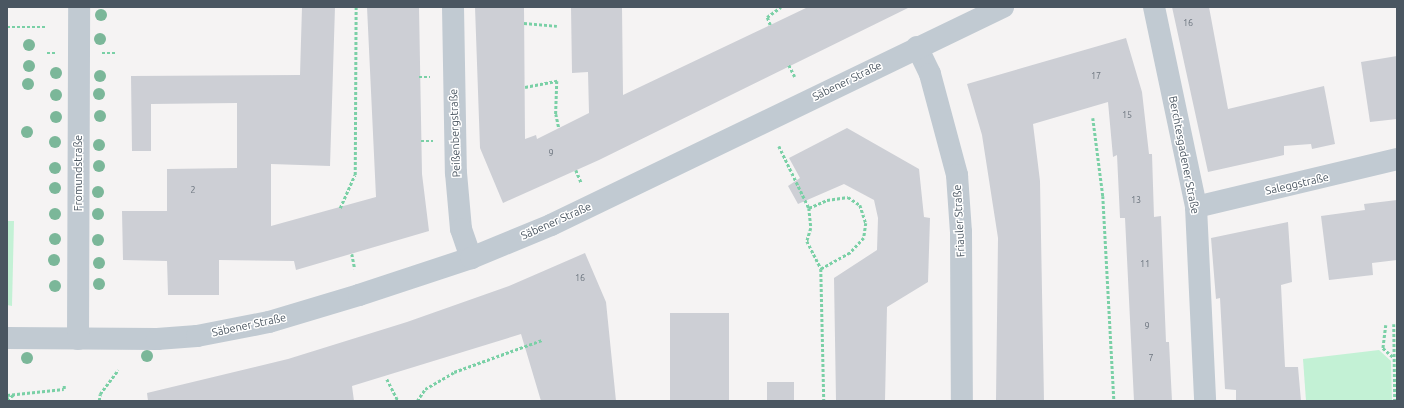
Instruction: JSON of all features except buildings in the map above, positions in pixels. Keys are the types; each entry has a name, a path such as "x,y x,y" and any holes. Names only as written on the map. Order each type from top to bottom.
{"street":[{"name":"Fromundstraße","path":"78,7 78,339"},
{"name":"Peißenbergstraße","path":"453,7 456,173 461,229 471,258"},
{"name":"Säbener Straße","path":"7,338 157,339 268,322 471,258 551,225 917,47 1003,7"},
{"name":"Berchtesgadener Straße","path":"1154,7 1196,207 1205,401"},
{"name":"Friauler Straße","path":"917,47 930,74 957,175 961,232 962,401"},
{"name":"Saleggstraße","path":"1196,207 1397,159"}],"path":[{"path":"340,208 355,175 356,7"},
{"path":"770,25 767,17 781,7"},
{"path":"524,23 557,26"},
{"path":"7,27 47,27"},
{"path":"789,65 795,77"},
{"path":"525,87 557,81 556,114 559,128"},
{"path":"1093,118 1103,196 1114,401"},
{"path":"779,146 809,208 811,228 807,241 821,269 824,401"},
{"path":"576,170 581,182"},
{"path":"809,208 827,200 848,197 860,205 866,223 864,238 850,252 821,269"},
{"path":"352,254 355,269"},
{"path":"1394,324 1395,401"},
{"path":"1386,325 1383,348 1395,358"},
{"path":"417,401 425,389 454,372 542,340"},
{"path":"99,401 100,394 118,370"},
{"path":"387,379 398,401"},
{"path":"7,395 64,389 64,385"},
{"path":"7,400 14,395"}],"green space":[{"path":"7,221 14,221 12,306 7,305"},
{"path":"1379,350 1391,361 1392,401 1306,401 1303,359"}]}
